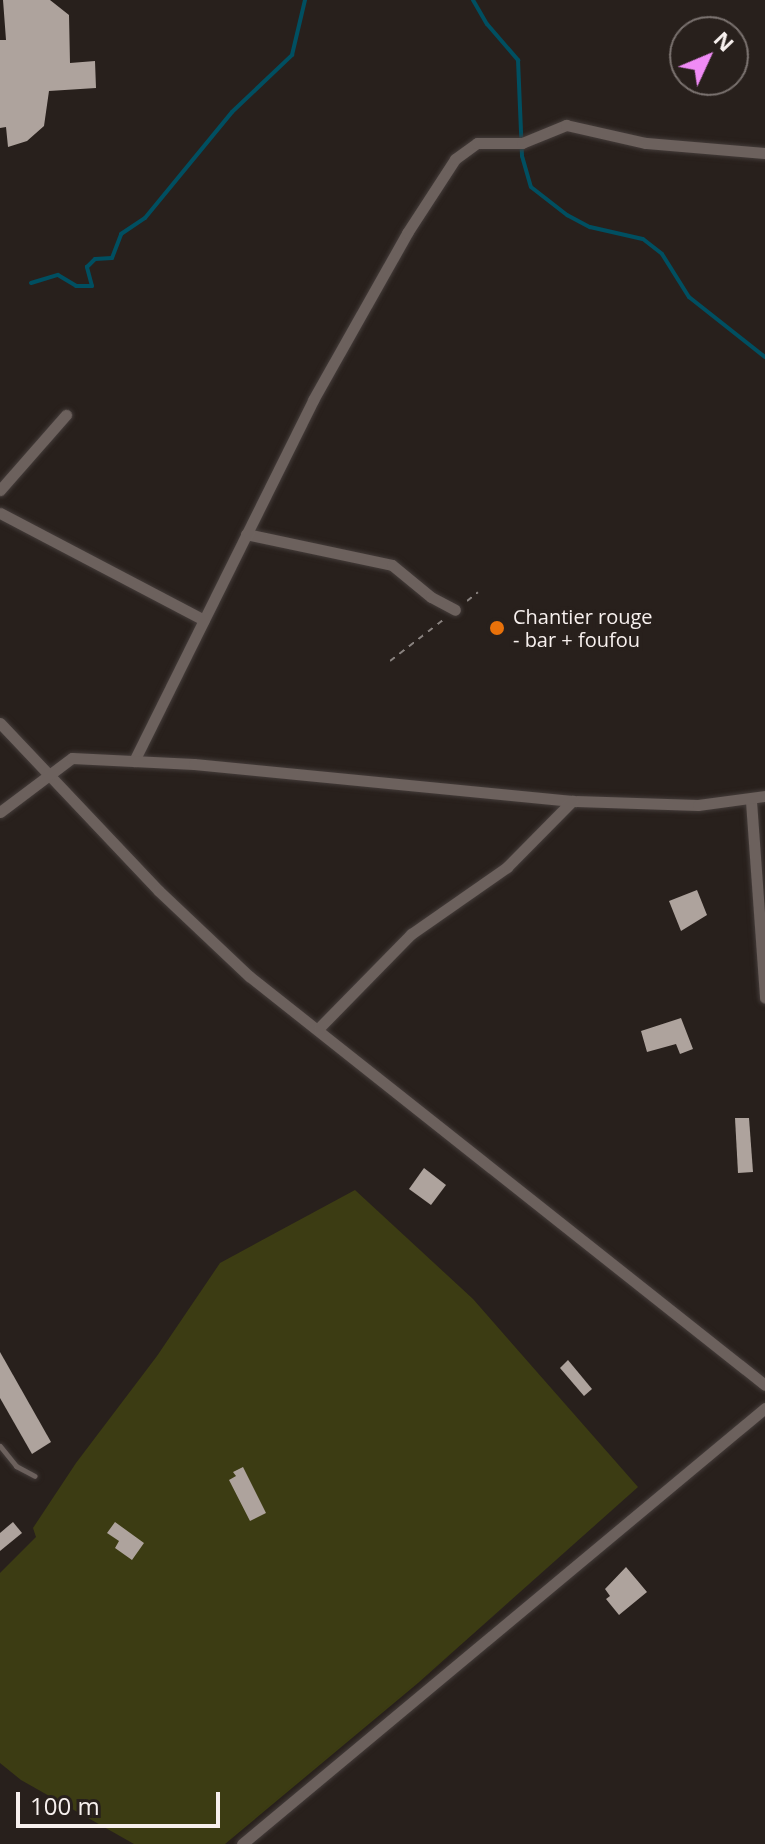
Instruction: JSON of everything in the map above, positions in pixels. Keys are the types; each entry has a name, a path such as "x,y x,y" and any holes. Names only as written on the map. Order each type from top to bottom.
{"street":[{"path":"134,761 313,400 407,233 455,159 477,143 522,143 566,125 646,143 765,153"},
{"path":"0,490 66,415"},
{"path":"0,513 204,620"},
{"path":"246,534 392,565 431,597 455,610"},
{"path":"0,723 170,901 249,976 319,1028 765,1385"},
{"path":"0,812 72,758 572,801 698,805 751,801 765,796"},
{"path":"319,1028 411,934 507,867 572,801"},
{"path":"751,801 765,998"},
{"path":"242,1844 765,1408"}],"lane":[{"path":"0,1446 16,1466 35,1476"}],"path":[{"path":"390,661 478,592"}],"shaded area":[{"path":"355,1190 473,1299 638,1487 418,1683 225,1844 134,1844 21,1780 0,1763 0,1573 36,1537 33,1528 76,1463 157,1356 220,1263"}],"building":[{"path":"3,0 50,0 69,15 70,63 95,61 96,88 49,91 44,126 27,141 8,147 6,127 0,128 0,40 6,40"},
{"path":"697,890 707,915 681,931 669,901"},
{"path":"681,1018 693,1049 680,1054 676,1044 647,1052 641,1031"},
{"path":"735,1118 749,1118 753,1172 738,1173"},
{"path":"424,1168 446,1185 431,1205 409,1189"},
{"path":"0,1352 51,1442 32,1454 0,1398"},
{"path":"568,1360 592,1389 584,1396 560,1368"},
{"path":"243,1467 266,1513 250,1521 229,1480 236,1476 233,1472"},
{"path":"13,1522 22,1533 0,1551 0,1533"},
{"path":"115,1522 144,1543 132,1560 115,1548 119,1541 107,1533"},
{"path":"626,1567 647,1592 619,1615 606,1599 610,1596 605,1589"}],"waterway":[{"path":"31,283 58,275 76,286 92,286 87,267 95,259 112,258 121,234 145,218 232,112 292,55 305,0"},
{"path":"473,0 487,24 518,60 522,156 531,187 567,215 590,227 643,239 662,254 689,297 765,357"}],"place":[{"name":"Chantier rouge - bar + foufou","path":"497,628"}]}
